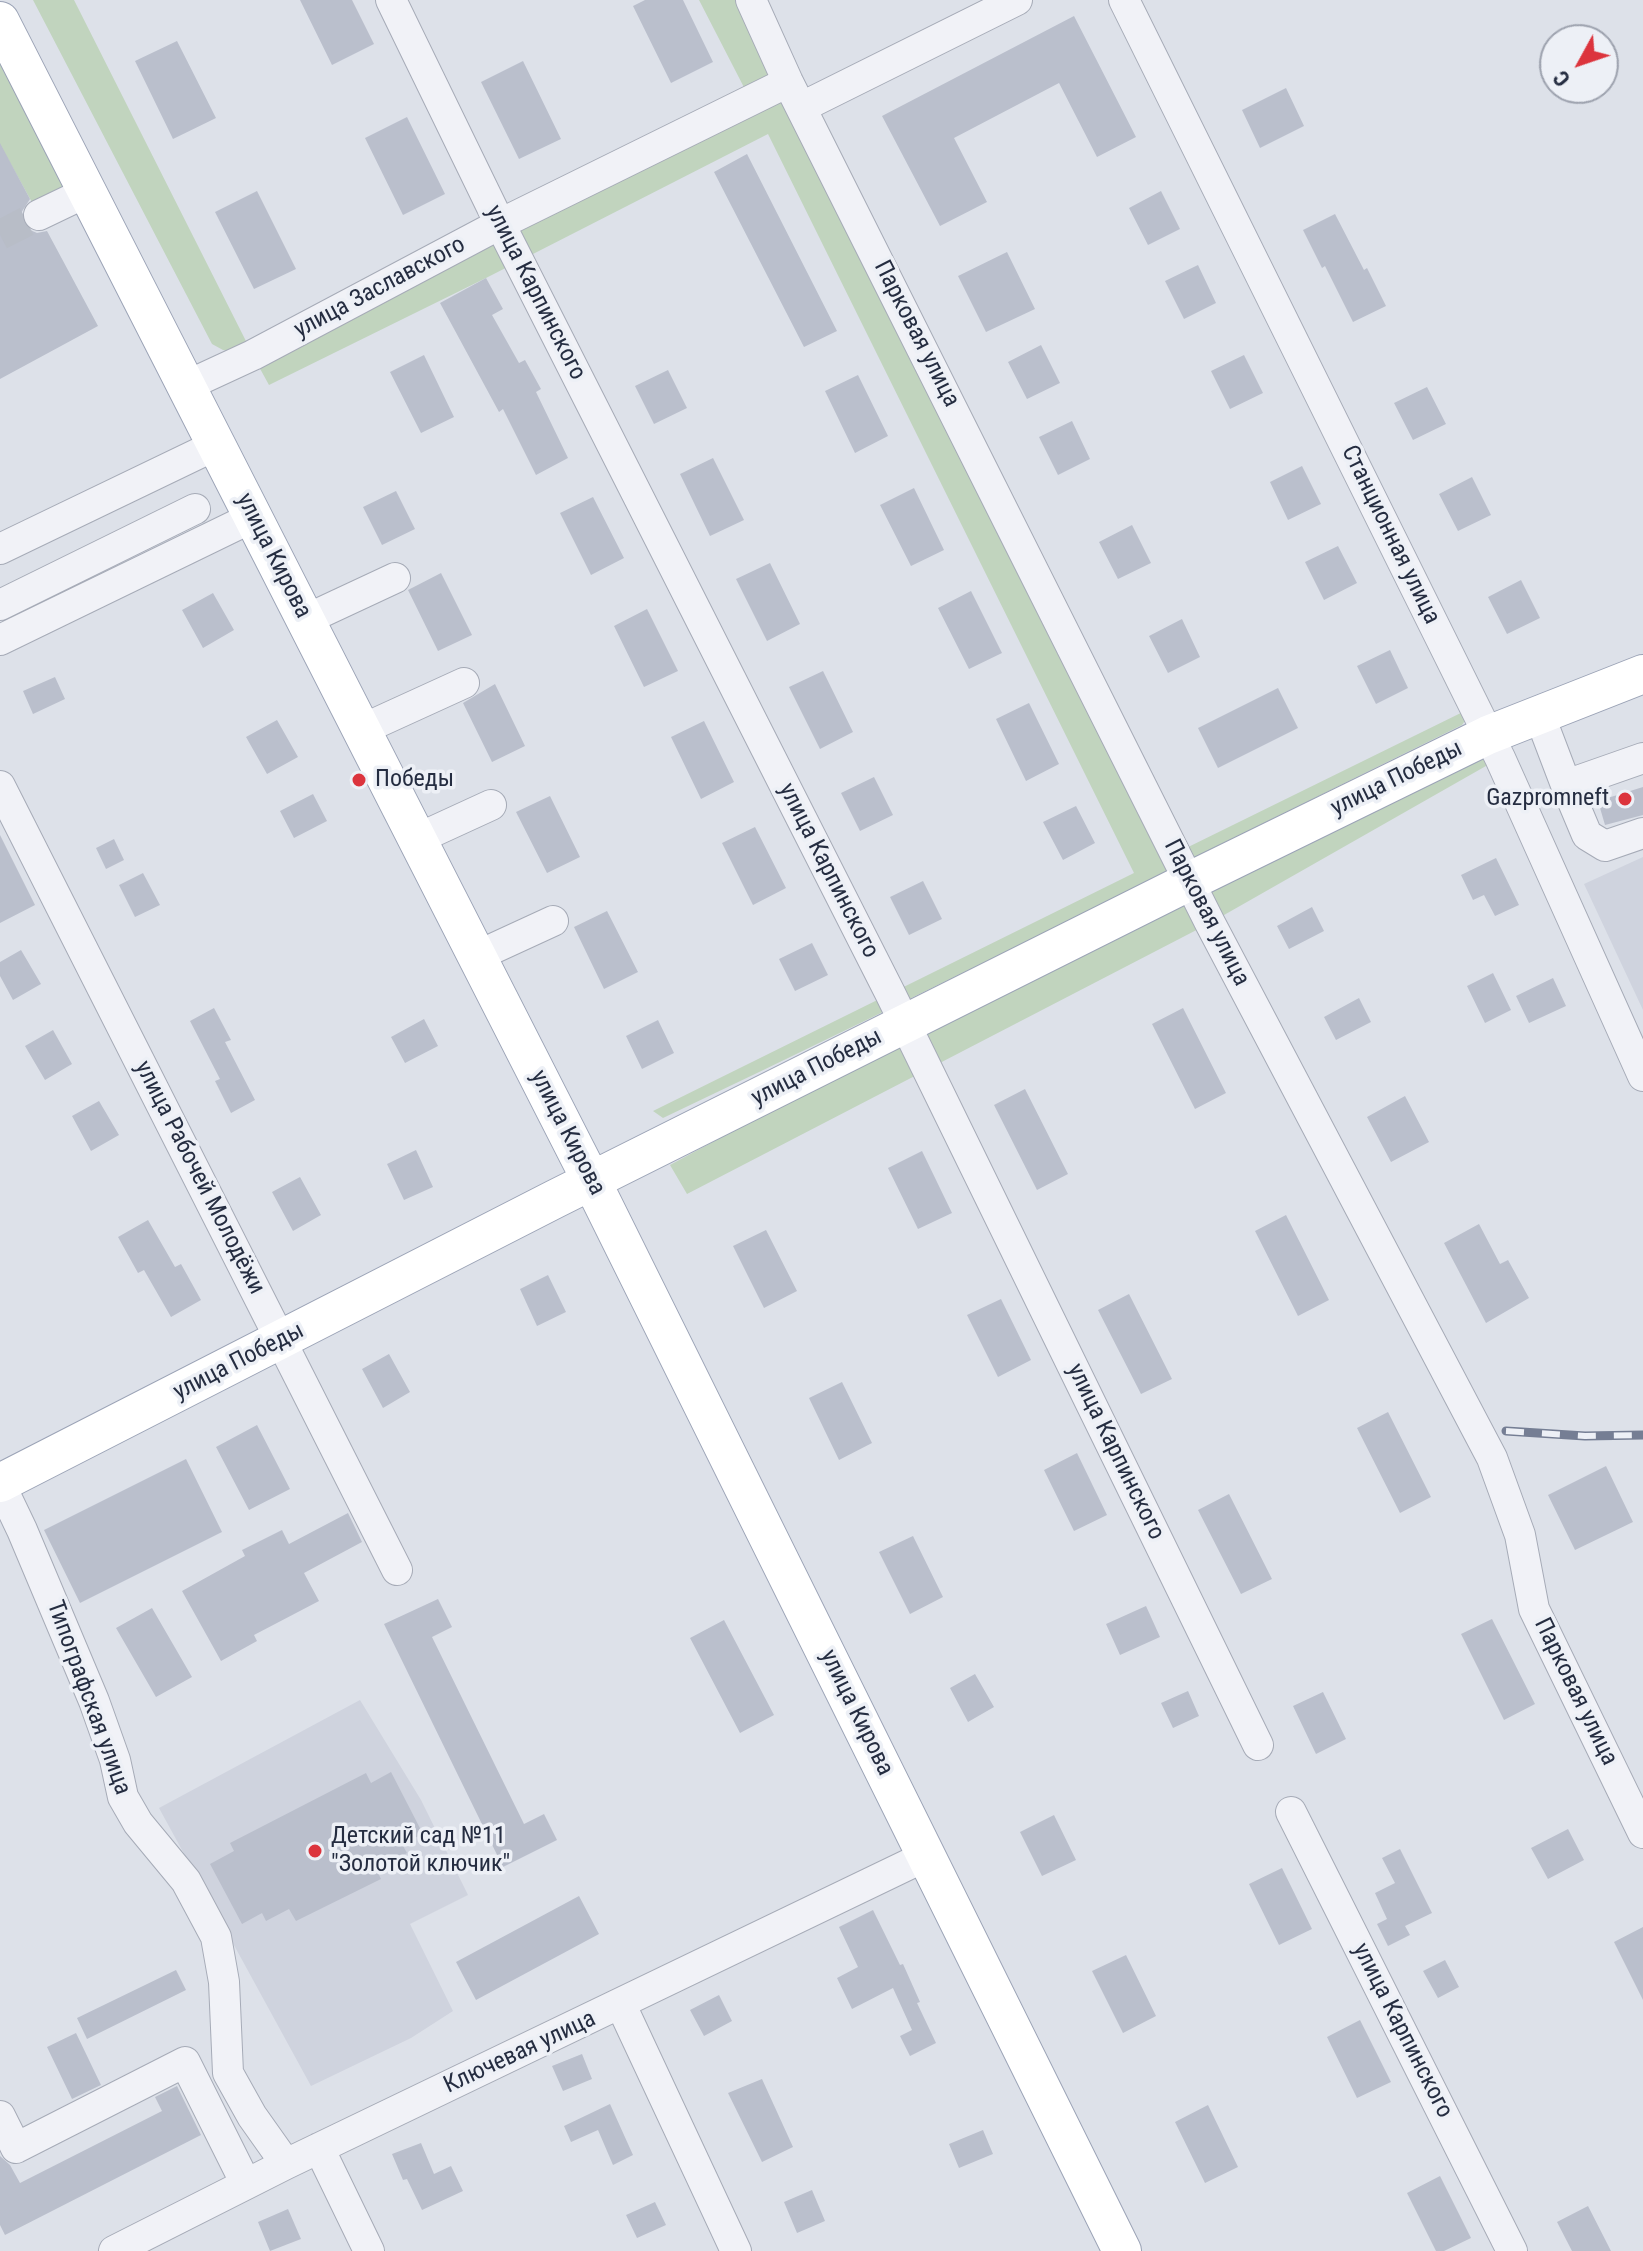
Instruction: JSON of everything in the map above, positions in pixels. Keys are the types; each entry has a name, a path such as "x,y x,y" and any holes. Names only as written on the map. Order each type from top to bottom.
{"main road":[{"name":"улица Кирова","path":"0,21 592,1182 1122,2251"},
{"name":"улица Победы","path":"0,1484 905,1023 1488,735 1539,714 1640,684"}],"street":[{"name":"улица Карпинского","path":"391,0 500,224 905,1023 1258,1745"},
{"name":"Парковая улица","path":"751,0 795,94 1190,881 1492,1458 1520,1535 1534,1609 1643,1833"},
{"name":"улица Заславского","path":"186,386 253,355 500,224 1017,0"},
{"name":"Станционная улица","path":"1124,0 1488,735 1643,1076"},
{"path":"39,215 87,192"},
{"path":"0,549 216,445"},
{"path":"0,605 195,509"},
{"path":"0,640 253,517"},
{"path":"305,620 395,578"},
{"path":"361,730 464,683"},
{"path":"1539,714 1587,835 1605,846 1643,833"},
{"path":"1566,785 1643,758"},
{"name":"улица Рабочей Молодёжи","path":"0,786 397,1570"},
{"path":"417,839 491,805"},
{"path":"477,956 553,921"},
{"name":"Типографская улица","path":"0,1484 94,1701 115,1760 123,1797 138,1823 186,1881 216,1937 224,1982 228,2073 252,2116 286,2164"},
{"name":"улица Карпинского","path":"1291,1812 1512,2251"},
{"name":"Ключевая улица","path":"114,2251 286,2164 926,1856"},
{"path":"621,2005 736,2251"},
{"path":"0,2116 16,2148 185,2062 246,2184"},
{"path":"319,2148 369,2251"}],"shaded area":[{"path":"1643,857 1643,1010 1584,884"},
{"name":"Детский сад №11 \"Золотой ключик\"","path":"360,1700 421,1800 468,1895 410,1924 453,2011 411,2038 311,2086 159,1808"}],"green space":[{"path":"33,0 74,0 253,355 223,350 212,344"},
{"path":"699,0 748,0 1176,853 1475,706 1462,725 663,1118 653,1111 1134,873 768,134 269,385 258,365 750,99"},
{"path":"0,43 71,178 39,215 8,159 0,163"},
{"path":"1494,747 1500,758 1210,923 687,1194 670,1165 872,1056"}],"building":[{"path":"300,0 352,0 374,44 332,65"},
{"path":"645,0 683,0 713,62 671,83 633,6"},
{"path":"1074,16 1136,137 1097,157 1059,83 954,138 987,202 940,226 882,116"},
{"path":"177,41 216,118 173,139 135,61"},
{"path":"523,61 561,139 519,159 481,82"},
{"path":"1286,88 1304,126 1260,148 1242,110"},
{"path":"407,117 445,194 403,215 365,138"},
{"path":"0,143 30,199 21,213 23,223 37,233 47,231 98,326 0,379"},
{"path":"747,154 837,331 804,347 714,172"},
{"path":"257,191 296,269 254,289 215,212"},
{"path":"1161,191 1180,229 1148,245 1129,208"},
{"path":"1335,214 1386,306 1353,322 1303,230"},
{"path":"1007,252 1035,309 986,332 958,276"},
{"path":"1198,265 1216,303 1184,319 1165,281"},
{"path":"486,278 503,309 492,315 519,363 525,360 541,389 536,392 568,458 536,475 503,409 499,412 440,303"},
{"path":"1041,345 1060,383 1027,399 1008,362"},
{"path":"424,355 454,417 421,433 390,372"},
{"path":"1244,355 1263,393 1230,409 1211,371"},
{"path":"668,370 687,408 654,424 635,386"},
{"path":"858,375 888,436 855,453 825,391"},
{"path":"1427,387 1446,424 1413,440 1394,403"},
{"path":"1072,421 1090,459 1058,475 1039,437"},
{"path":"713,458 744,520 710,536 680,474"},
{"path":"1302,466 1321,504 1288,520 1270,482"},
{"path":"1472,477 1491,515 1458,531 1439,494"},
{"path":"914,488 944,550 911,566 880,505"},
{"path":"396,491 415,529 382,545 363,507"},
{"path":"593,497 624,558 591,575 560,513"},
{"path":"1132,525 1151,563 1118,579 1099,542"},
{"path":"1338,546 1357,583 1324,600 1305,562"},
{"path":"770,563 800,624 767,641 736,579"},
{"path":"441,573 472,635 438,651 408,590"},
{"path":"1521,580 1540,618 1507,634 1488,597"},
{"path":"971,591 1002,653 969,669 938,608"},
{"path":"213,593 234,630 203,648 182,610"},
{"path":"647,609 678,671 644,687 614,626"},
{"path":"1182,619 1200,657 1168,673 1149,636"},
{"path":"1390,650 1408,688 1376,704 1357,666"},
{"path":"823,671 853,732 820,749 789,687"},
{"path":"55,677 65,699 33,714 23,691"},
{"path":"495,684 525,746 492,762 463,703"},
{"path":"1278,688 1298,728 1218,768 1198,728"},
{"path":"1029,703 1059,764 1026,781 996,719"},
{"path":"277,720 298,757 267,774 246,737"},
{"path":"704,721 734,782 701,799 671,737"},
{"path":"874,777 893,815 860,831 841,793"},
{"path":"1643,787 1643,815 1605,825 1598,801"},
{"path":"313,794 327,821 294,838 280,811"},
{"path":"550,796 580,857 547,873 516,812"},
{"path":"1076,806 1095,843 1063,860 1043,822"},
{"path":"755,827 786,888 753,905 722,843"},
{"path":"0,835 35,905 0,923"},
{"path":"114,839 124,860 106,869 96,848"},
{"path":"1496,858 1519,905 1495,916 1484,895 1473,900 1461,875"},
{"path":"143,873 160,905 135,917 119,885"},
{"path":"923,881 942,919 909,935 890,897"},
{"path":"1312,907 1324,931 1289,949 1277,926"},
{"path":"607,911 638,972 604,989 574,927"},
{"path":"812,943 828,975 795,991 779,959"},
{"path":"21,950 41,984 13,1000 0,976 0,962"},
{"path":"1493,973 1511,1010 1485,1023 1467,986"},
{"path":"1553,978 1566,1006 1529,1023 1516,996"},
{"path":"1359,998 1371,1022 1336,1040 1324,1017"},
{"path":"214,1008 231,1040 225,1042 255,1100 231,1113 215,1081 220,1079 190,1021"},
{"path":"1183,1008 1226,1093 1195,1109 1152,1024"},
{"path":"424,1019 438,1046 405,1063 391,1037"},
{"path":"658,1020 674,1053 642,1069 626,1036"},
{"path":"53,1030 72,1064 45,1080 25,1046"},
{"path":"1025,1089 1068,1174 1037,1190 994,1105"},
{"path":"1405,1096 1429,1142 1391,1162 1367,1117"},
{"path":"99,1101 119,1135 91,1151 72,1116"},
{"path":"416,1150 433,1187 404,1200 387,1164"},
{"path":"922,1151 952,1213 918,1229 888,1168"},
{"path":"300,1177 321,1215 293,1231 272,1192"},
{"path":"1286,1215 1329,1300 1298,1316 1255,1231"},
{"path":"148,1220 175,1267 181,1264 201,1300 171,1317 144,1270 138,1273 118,1237"},
{"path":"1479,1224 1500,1264 1508,1260 1529,1298 1486,1323 1444,1243"},
{"path":"766,1230 797,1291 764,1308 733,1246"},
{"path":"548,1275 566,1312 537,1326 520,1289"},
{"path":"1129,1294 1172,1379 1141,1394 1098,1310"},
{"path":"1001,1299 1031,1360 998,1377 967,1315"},
{"path":"389,1354 410,1392 383,1408 362,1369"},
{"path":"842,1382 872,1443 839,1460 809,1398"},
{"path":"1388,1412 1431,1497 1400,1513 1357,1428"},
{"path":"257,1425 290,1489 249,1510 216,1447"},
{"path":"1077,1453 1107,1515 1074,1531 1044,1470"},
{"path":"186,1459 222,1532 80,1603 44,1530"},
{"path":"1606,1466 1633,1522 1575,1550 1548,1495"},
{"path":"1229,1494 1272,1579 1241,1594 1198,1510"},
{"path":"348,1513 362,1542 304,1573 319,1601 254,1635 257,1641 221,1661 182,1591 245,1556 242,1550 282,1530 289,1544"},
{"path":"913,1536 943,1597 910,1614 879,1552"},
{"path":"438,1599 452,1627 432,1637 524,1824 544,1814 557,1840 503,1867 384,1624"},
{"path":"1146,1606 1160,1637 1120,1655 1106,1624"},
{"path":"152,1608 192,1677 156,1697 116,1628"},
{"path":"1492,1619 1535,1704 1504,1720 1461,1634"},
{"path":"724,1620 774,1715 740,1733 690,1638"},
{"path":"975,1674 994,1707 968,1722 950,1688"},
{"path":"1188,1691 1199,1716 1173,1728 1161,1703"},
{"path":"1323,1692 1346,1739 1316,1754 1293,1706"},
{"path":"391,1772 423,1834 402,1844 407,1853 376,1869 381,1879 296,1921 289,1909 266,1921 262,1913 242,1924 210,1864 234,1851 230,1843 366,1773 371,1783"},
{"path":"1054,1815 1076,1860 1042,1876 1020,1832"},
{"path":"1568,1829 1584,1860 1548,1879 1531,1848"},
{"path":"1400,1849 1432,1913 1405,1926 1410,1935 1388,1946 1377,1924 1387,1919 1375,1893 1395,1883 1382,1858"},
{"path":"1282,1868 1312,1929 1279,1945 1249,1884"},
{"path":"579,1896 599,1934 476,2000 456,1962"},
{"path":"873,1910 900,1965 903,1964 936,2043 910,2056 900,2036 912,2030 893,1988 852,2009 837,1978 858,1967 839,1927"},
{"path":"1643,1927 1643,2000 1614,1942"},
{"path":"1126,1955 1156,2016 1123,2033 1092,1971"},
{"path":"1445,1960 1459,1987 1438,1998 1423,1971"},
{"path":"176,1970 186,1990 87,2039 77,2018"},
{"path":"719,1995 732,2021 704,2036 690,2010"},
{"path":"1360,2020 1391,2082 1357,2098 1327,2037"},
{"path":"76,2033 101,2085 72,2099 47,2047"},
{"path":"582,2054 592,2079 563,2091 552,2066"},
{"path":"762,2079 793,2147 762,2162 728,2093"},
{"path":"177,2086 201,2135 5,2235 0,2225 0,2156 10,2165 20,2183 162,2111 155,2097"},
{"path":"610,2104 633,2155 613,2165 598,2130 571,2142 564,2126"},
{"path":"1208,2105 1238,2167 1205,2183 1175,2122"},
{"path":"983,2130 993,2154 959,2168 949,2144"},
{"path":"421,2143 434,2174 451,2166 463,2191 422,2210 407,2179 403,2180 392,2154"},
{"path":"1440,2176 1471,2238 1444,2251 1436,2251 1407,2193"},
{"path":"812,2190 825,2221 797,2233 784,2202"},
{"path":"655,2202 666,2225 637,2238 626,2215"},
{"path":"1588,2206 1611,2251 1572,2251 1557,2222"},
{"path":"288,2209 301,2239 270,2251 258,2222"}],"tunnel":[{"path":"0,235 39,215"}],"railway":[{"path":"1506,1431 1585,1436 1643,1435"}],"place":[{"name":"Победы","path":"359,780"},
{"name":"Gazpromneft","path":"1625,799"},
{"name":"Детский сад №11 \"Золотой ключик\"","path":"315,1851"}]}
